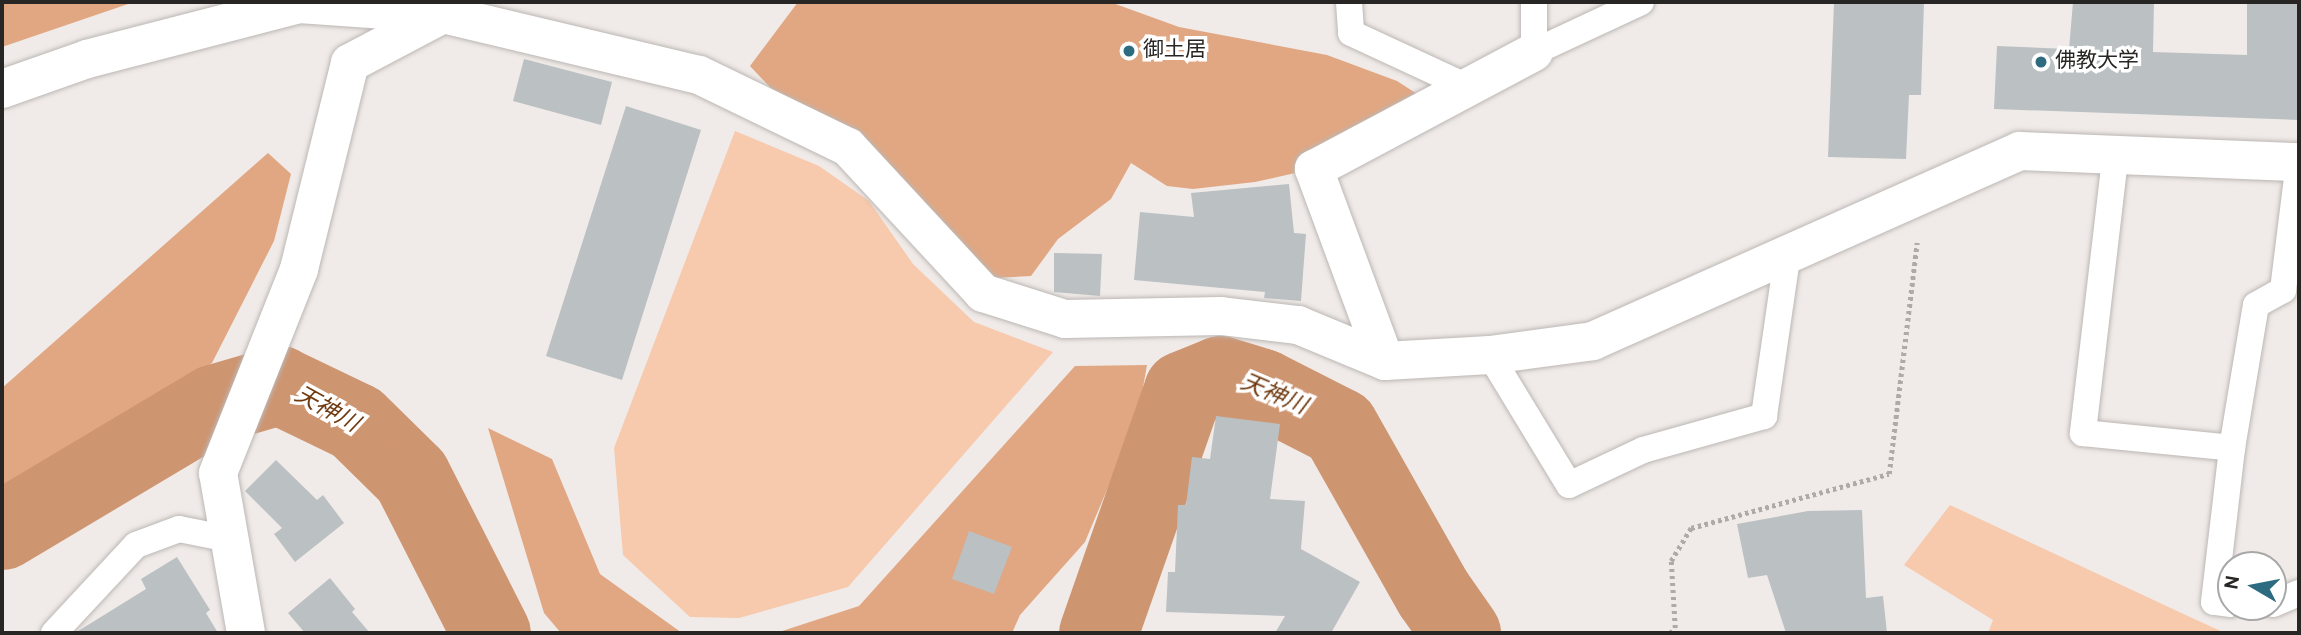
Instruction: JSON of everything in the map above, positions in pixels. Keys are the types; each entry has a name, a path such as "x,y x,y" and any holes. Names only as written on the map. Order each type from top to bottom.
{"street":[{"path":"2,89 87,59 299,4 451,8 699,75 848,147 983,293 1065,319 1222,317 1298,325 1385,361 1490,355 1594,341 1787,258 1923,191 2020,151 2116,151 2299,162"},
{"path":"246,633 218,473 299,269 350,63 451,8"},
{"path":"1385,361 1314,169 1465,86 1534,52"}],"lane":[{"path":"1349,2 1351,33 1465,86"},
{"path":"1534,2 1534,52 1641,2"},
{"path":"2116,151 2083,433 2232,448"},
{"path":"2220,551 2232,448 2256,305 2283,290 2299,162"},
{"path":"1490,355 1569,485 1643,450 1763,416 1787,258"},
{"path":"54,633 136,545 179,528 229,539"},
{"path":"2217,576 2214,602 2217,602"}],"path":[{"path":"1670,633 1675,628 1671,561 1691,527 1889,474 1923,191"}],"shaded area":[{"path":"2,2 134,2 2,47"},
{"path":"798,2 1110,2 1179,27 1327,55 1397,81 1425,99 1295,173 1255,182 1193,189 1167,186 1131,163 1111,199 1058,239 1031,276 994,278 955,234 782,100 750,66"},
{"path":"735,131 819,166 869,201 913,264 974,322 1053,352 848,587 739,618 690,617 623,555 614,448"},
{"path":"268,153 291,174 274,241 212,363 174,388 120,435 2,509 2,388"},
{"path":"1147,365 1138,416 1085,542 1020,615 1012,633 776,633 859,606 1075,366"},
{"path":"488,428 552,459 600,574 682,633 561,633 544,613"},
{"path":"1950,505 2225,633 1988,633 1993,620 1904,565"}],"building":[{"path":"1834,2 1924,2 1921,95 1909,95 1906,159 1828,157"},
{"path":"2073,2 2154,2 2153,52 2247,55 2247,2 2299,2 2299,120 1994,109 1997,46 2069,49"},
{"path":"524,59 612,82 601,125 513,101"},
{"path":"626,106 701,130 622,380 546,356"},
{"path":"1289,184 1294,233 1306,234 1301,301 1264,298 1265,292 1134,280 1140,212 1194,217 1191,193"},
{"path":"1054,253 1102,254 1100,296 1054,292"},
{"path":"1216,416 1280,424 1270,499 1305,501 1301,549 1360,582 1331,633 1275,633 1285,616 1166,612 1168,572 1175,572 1178,505 1186,505 1192,457 1210,459"},
{"path":"276,460 317,500 323,495 344,523 295,562 274,534 282,528 245,491"},
{"path":"1862,510 1866,598 1883,596 1887,633 1786,633 1767,575 1748,578 1737,524 1808,511"},
{"path":"969,531 1012,547 994,594 952,579"},
{"path":"177,557 210,610 206,613 218,633 75,633 146,589 141,579"},
{"path":"330,578 355,609 352,612 370,633 305,633 288,613"}],"waterway":[{"name":"天神川","path":"1098,633 1183,390 1220,375 1262,388 1339,427 1433,593 1461,633"},
{"name":"天神川","path":"2,530 213,404 279,385 356,422 411,476 491,633"}],"place":[{"name":"御土居","path":"1129,51"},
{"name":"佛教大学","path":"2041,62"}]}
